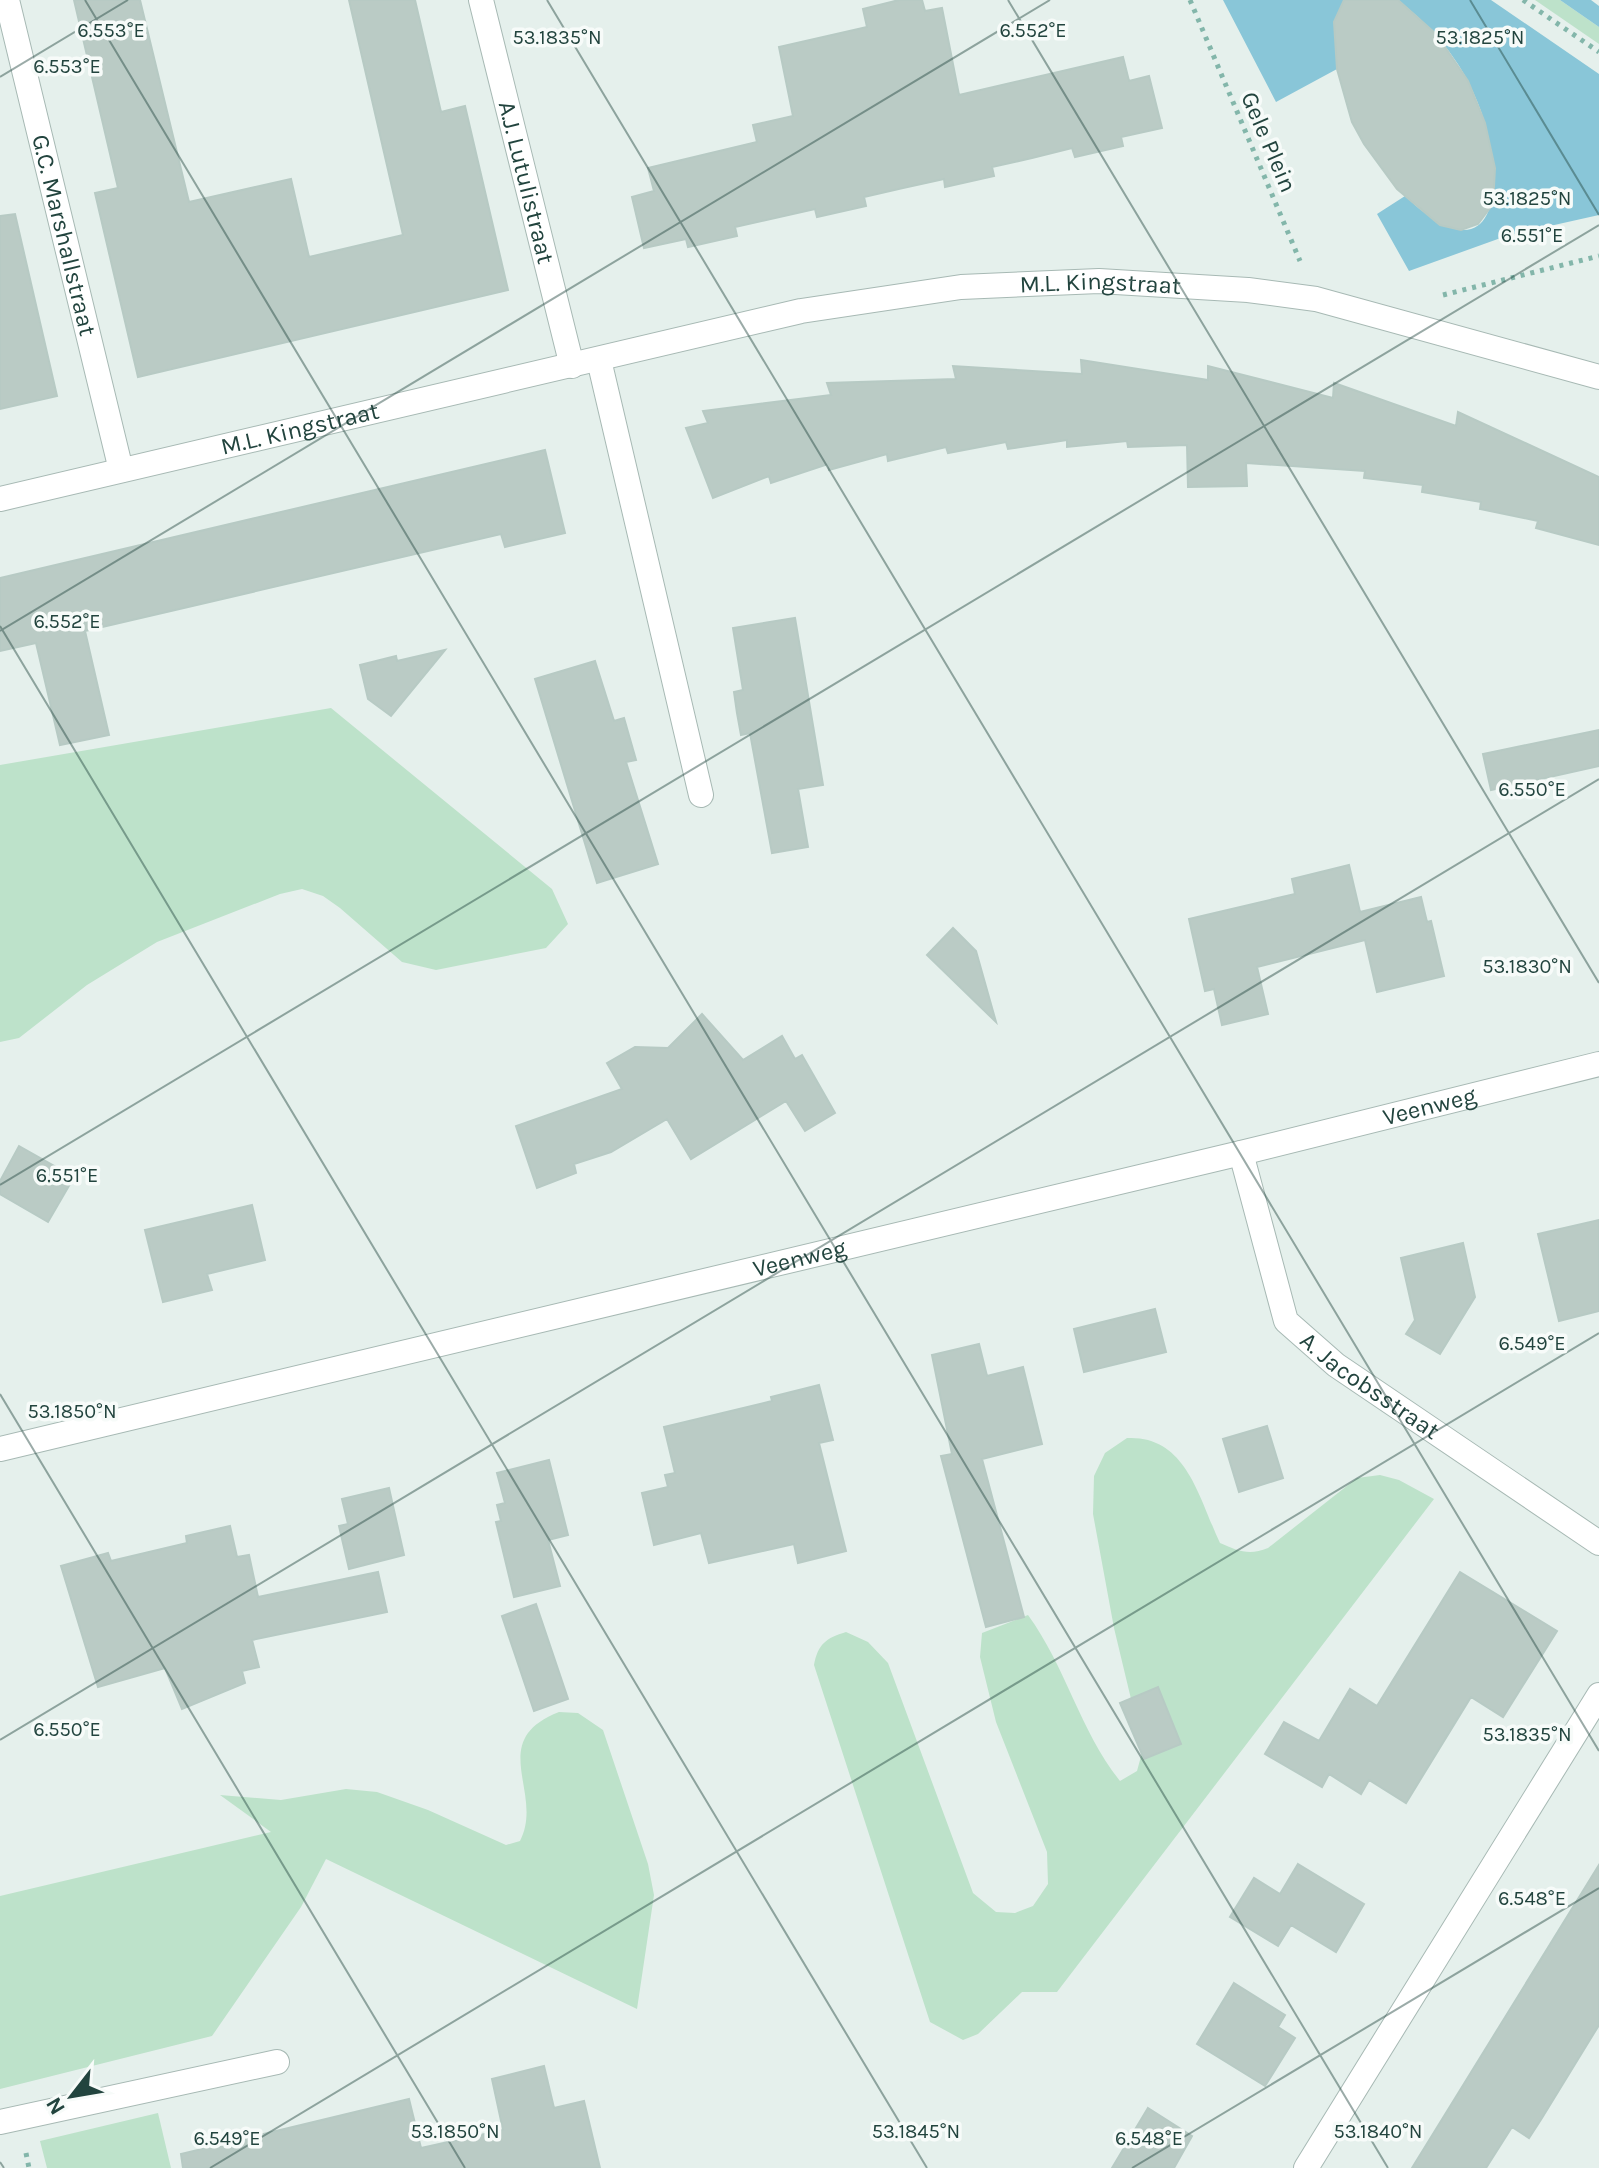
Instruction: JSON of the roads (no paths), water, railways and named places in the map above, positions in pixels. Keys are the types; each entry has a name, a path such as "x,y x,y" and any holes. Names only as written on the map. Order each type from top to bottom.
{"street":[{"name":"G.C. Marshallstraat","path":"7,0 121,470"},
{"name":"A.J. Lutulistraat","path":"481,0 572,366"},
{"name":"M.L. Kingstraat","path":"0,499 801,311 961,287 1099,281 1248,290 1316,299 1599,377"},
{"path":"599,360 701,795"},
{"name":"Veenweg","path":"0,1449 1241,1153 1599,1064"},
{"name":"A. Jacobsstraat","path":"1241,1153 1286,1321 1336,1365 1599,1543"},
{"path":"1306,2168 1599,1695"},
{"path":"0,2122 277,2062"}],"water":[{"path":"1223,0 1346,0 1334,22 1337,69 1276,102"},
{"path":"1398,0 1491,0 1599,74 1599,215 1509,235 1409,271 1377,214 1405,196 1437,221 1462,230 1479,225 1489,210 1493,187 1492,159 1487,129 1463,72 1434,33"},
{"path":"1560,0 1591,0 1599,6 1599,27"}]}
